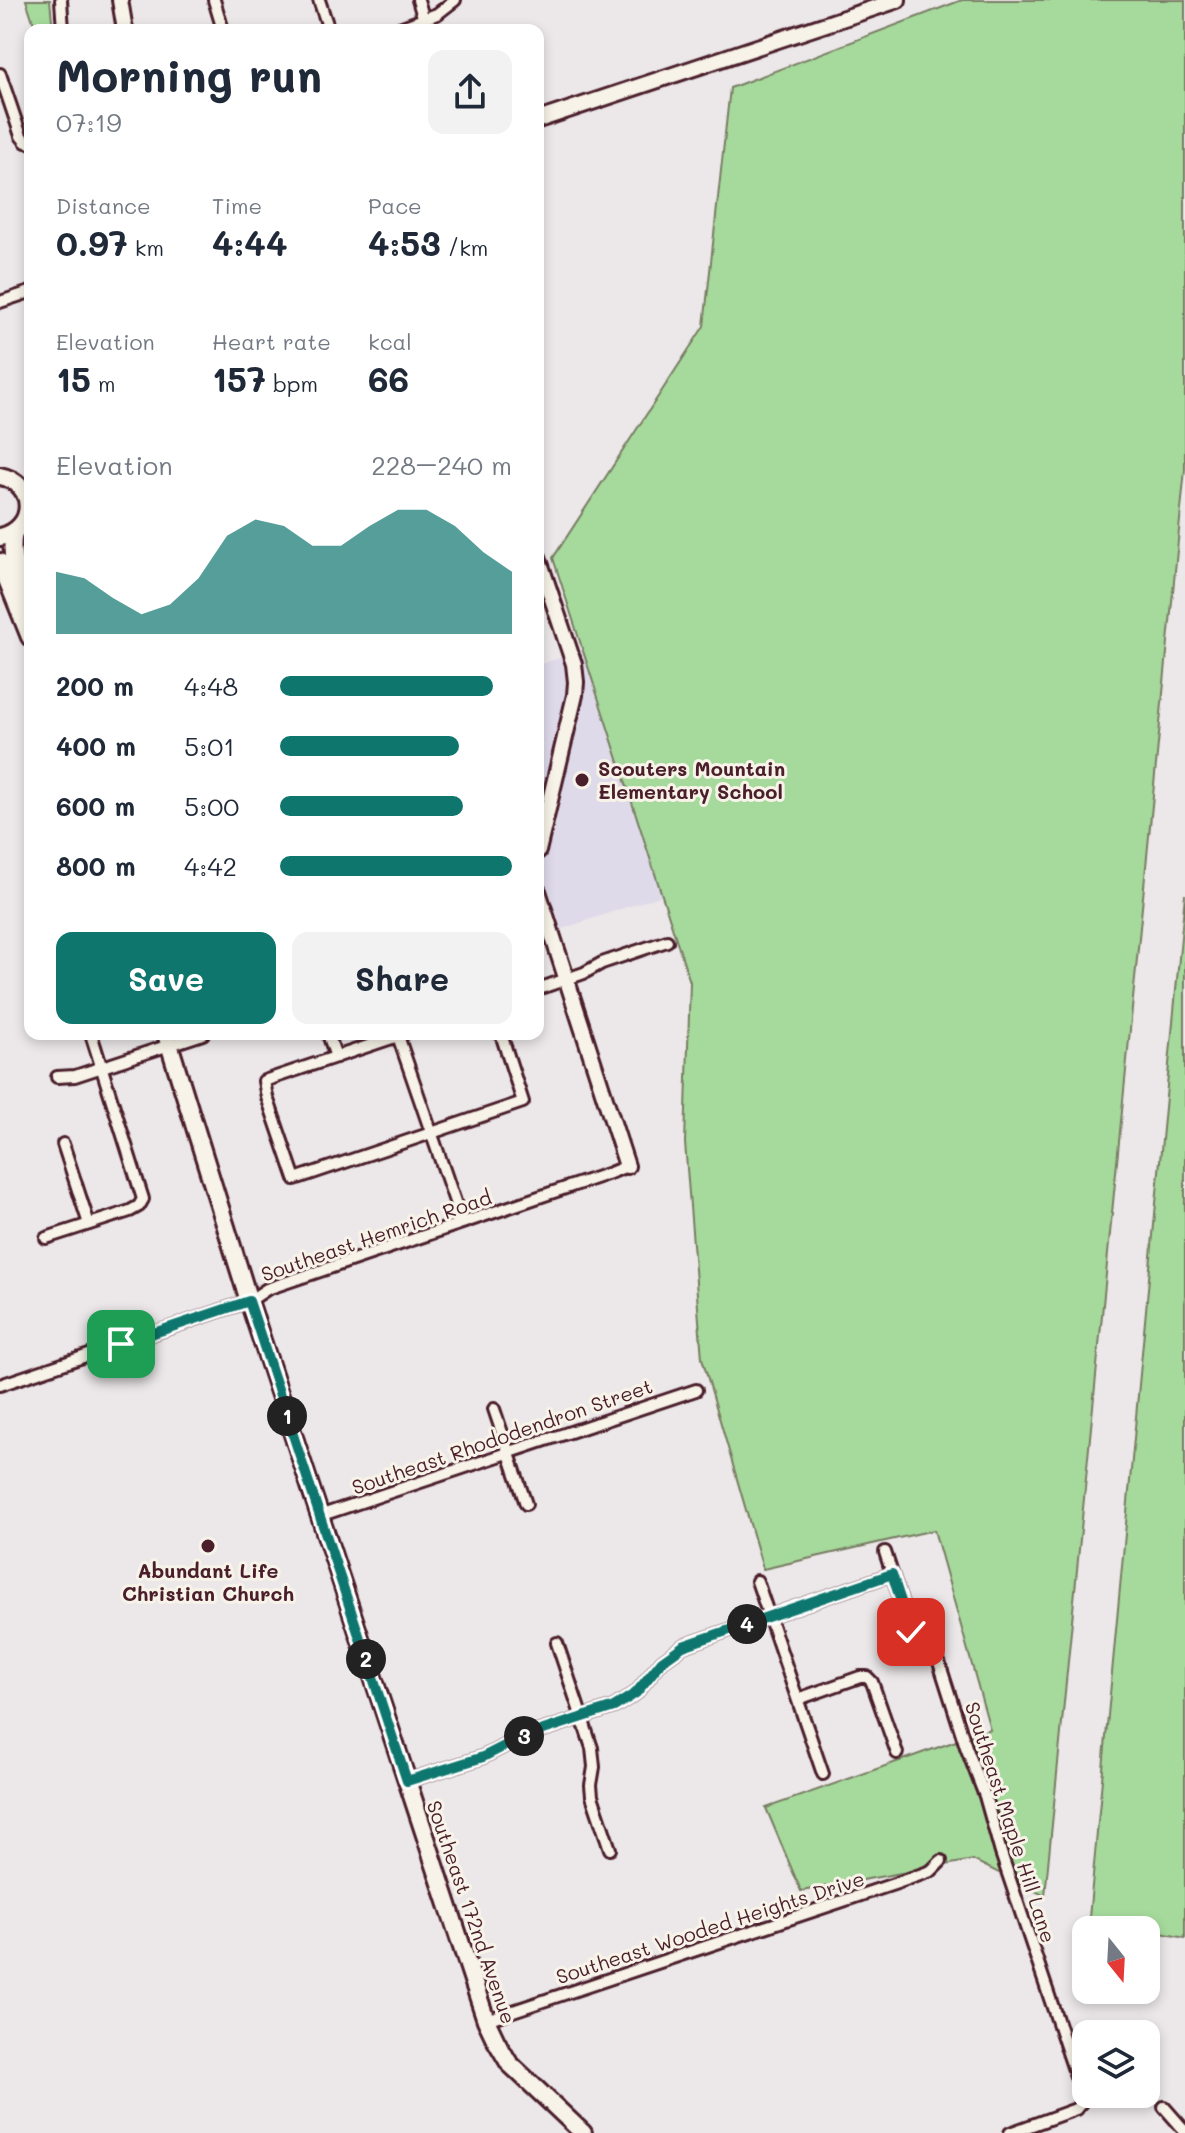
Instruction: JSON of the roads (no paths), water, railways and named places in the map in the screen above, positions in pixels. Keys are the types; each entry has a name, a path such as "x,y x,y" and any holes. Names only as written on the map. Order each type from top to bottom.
{"main road":[{"path":"12,479 24,496"},
{"path":"24,520 7,534 24,593"},
{"path":"0,562 24,622"},
{"name":"Southeast 172nd Avenue","path":"168,1040 249,1301 486,2020 509,2063 583,2133"}],"street":[{"path":"61,0 63,24"},
{"path":"120,0 124,24"},
{"path":"214,0 221,24"},
{"path":"319,0 327,24"},
{"path":"418,0 424,20"},
{"path":"412,24 437,14 455,0"},
{"path":"544,118 898,0"},
{"path":"0,74 17,128 24,137"},
{"path":"0,302 24,294"},
{"path":"544,575 574,664 576,682 544,826"},
{"path":"544,910 627,1166"},
{"path":"544,987 667,941"},
{"path":"46,1238 135,1209 143,1199 93,1040"},
{"path":"57,1077 75,1076 101,1068 168,1040"},
{"path":"330,1040 336,1057"},
{"path":"386,1040 264,1081 295,1179 523,1102 503,1040"},
{"path":"403,1040 462,1222"},
{"path":"63,1144 89,1224"},
{"name":"Southeast Hemrich Road","path":"0,1385 249,1301 267,1289 627,1166"},
{"name":"Southeast Rhododendron Street","path":"319,1516 696,1390"},
{"path":"494,1409 526,1504"},
{"path":"885,1552 911,1632"},
{"path":"407,1781 483,1757 522,1737 614,1707 648,1680 662,1661 683,1646 892,1574"},
{"path":"757,1581 823,1774"},
{"name":"Southeast Maple Hill Lane","path":"924,1615 1082,2094 1081,2103 1076,2109 1010,2133"},
{"path":"557,1643 593,1753 592,1796 610,1849"},
{"path":"798,1699 867,1677 872,1682 897,1753"},
{"name":"Southeast Wooded Heights Drive","path":"486,2020 897,1883 931,1871 941,1861"},
{"path":"1164,2107 1185,2131"}],"place":[{"name":"Scouters Mountain Elementary School","path":"582,780"},
{"name":"Abundant Life Christian Church","path":"208,1546"}]}
